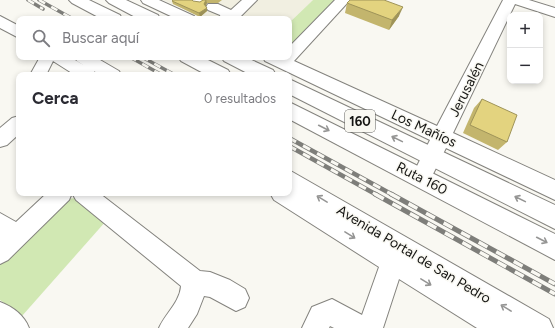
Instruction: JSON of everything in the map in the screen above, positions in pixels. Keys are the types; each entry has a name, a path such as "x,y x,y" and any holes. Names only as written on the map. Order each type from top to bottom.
{"highway":[{"path":"77,0 108,16"},
{"path":"114,0 146,16"},
{"path":"193,60 216,72"},
{"path":"238,60 254,66"},
{"name":"Ruta 160","path":"292,87 437,146 555,217"},
{"name":"Ruta 160","path":"292,112 555,247"}],"street":[{"path":"148,0 183,16"},
{"path":"232,16 250,0"},
{"path":"292,46 343,0"},
{"name":"Jerusalén","path":"421,178 510,0"},
{"path":"515,0 555,13"},
{"path":"213,7 226,13 228,16"},
{"path":"0,8 16,17"},
{"path":"0,21 16,31"},
{"path":"39,72 40,67 46,60"},
{"path":"63,60 83,72"},
{"path":"88,60 108,72"},
{"name":"Los Mañíos","path":"277,60 437,146 555,190"},
{"path":"0,124 16,111"},
{"path":"0,139 16,126"},
{"name":"Avenida Portal de San Pedro","path":"292,182 538,327"},
{"path":"0,252 8,230 58,196"},
{"path":"87,196 187,275 194,285 193,294 172,328"},
{"name":"Avenida Portal de San Pedro","path":"286,196 501,328"},
{"path":"370,328 393,262"},
{"path":"194,285 208,283 236,298"},
{"path":"315,328 321,316 332,312 358,328"},
{"path":"0,315 16,328"}],"shaded area":[{"path":"163,0 313,0 292,20 292,16 198,16"}],"green space":[{"path":"313,0 336,0 292,44 292,20"},
{"path":"76,198 106,221 22,316 0,300 0,265 66,199"}],"building":[{"path":"192,0 200,2 206,0 204,4 207,8 199,13 172,1"},
{"path":"350,0 384,0 403,7 392,20 347,3"},
{"path":"482,99 517,115 507,142 470,125"}],"railway":[{"path":"28,0 43,9"},
{"path":"39,0 68,16"},
{"path":"135,60 157,72"},
{"path":"148,60 170,72"},
{"path":"292,140 393,195"},
{"path":"292,148 377,195"},
{"path":"375,194 555,294"},
{"path":"391,194 555,284"}]}
